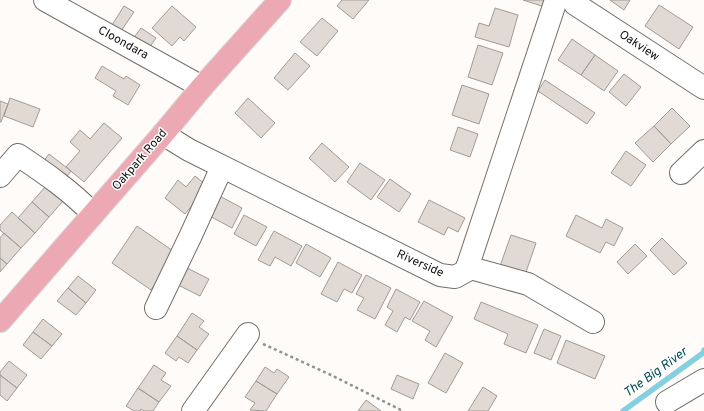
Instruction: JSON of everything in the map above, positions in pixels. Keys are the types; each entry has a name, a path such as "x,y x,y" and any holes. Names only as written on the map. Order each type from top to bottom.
{"main road":[{"name":"Oakpark Road","path":"0,321 202,87 280,0"}],"street":[{"name":"Cloondara","path":"45,0 202,87"},
{"name":"Oakview","path":"565,2 704,88"},
{"path":"565,2 467,267 528,284 593,322"},
{"name":"Riverside","path":"163,134 189,150 222,167 440,275 455,277 466,271 467,267"},
{"path":"681,173 704,151"},
{"path":"0,176 18,155 78,199 93,214"},
{"path":"156,308 222,167"},
{"path":"193,411 247,335"},
{"path":"667,402 704,380"}],"path":[{"path":"247,335 403,411"}],"building":[{"path":"342,0 369,0 353,19 337,6"},
{"path":"523,0 551,0 548,8"},
{"path":"610,0 630,0 624,10"},
{"path":"659,5 693,27 679,49 645,26"},
{"path":"124,6 134,12 121,31 112,25"},
{"path":"172,6 196,27 184,41 180,37 172,46 152,28"},
{"path":"495,8 518,15 509,47 475,37 479,23 489,26"},
{"path":"322,18 338,31 317,56 300,42"},
{"path":"141,28 156,38 147,51 132,40"},
{"path":"572,39 595,55 581,75 558,60"},
{"path":"478,45 503,53 492,85 468,77"},
{"path":"295,53 310,66 288,90 274,78"},
{"path":"595,55 618,71 604,91 581,75"},
{"path":"102,66 124,79 126,76 140,85 128,105 113,96 116,91 95,78"},
{"path":"624,74 641,87 626,106 609,92"},
{"path":"545,80 595,113 587,124 538,91"},
{"path":"462,85 489,94 479,124 452,115"},
{"path":"10,98 40,109 33,127 4,116"},
{"path":"248,98 275,123 261,138 235,113"},
{"path":"0,101 8,104 1,122 0,122"},
{"path":"672,108 690,126 671,144 654,126"},
{"path":"104,123 122,138 84,182 66,167 80,151 70,142 80,130 90,139"},
{"path":"654,126 671,144 653,162 635,143"},
{"path":"458,127 478,134 470,157 450,150"},
{"path":"322,143 349,167 335,182 309,158"},
{"path":"626,151 646,165 631,186 611,173"},
{"path":"49,154 71,171 64,180 42,163"},
{"path":"360,163 385,180 371,200 347,182"},
{"path":"195,176 206,185 199,197 185,214 165,198 178,180 186,187"},
{"path":"390,179 411,194 399,212 377,197"},
{"path":"46,186 63,201 49,217 32,202"},
{"path":"214,193 242,208 232,228 204,213"},
{"path":"429,200 465,218 458,232 448,227 444,235 418,222"},
{"path":"32,202 49,217 35,233 18,218"},
{"path":"12,212 35,233 21,248 0,230 0,225"},
{"path":"244,215 267,227 256,246 234,234"},
{"path":"576,215 602,228 606,219 623,228 614,246 606,242 600,253 566,236"},
{"path":"137,226 176,253 151,290 112,263"},
{"path":"274,231 302,246 291,266 275,257 270,266 258,260"},
{"path":"4,233 21,248 7,264 0,258 0,238"},
{"path":"511,235 536,243 525,275 500,266"},
{"path":"662,238 687,263 674,275 650,250"},
{"path":"306,244 331,258 320,277 296,263"},
{"path":"635,244 647,256 628,274 617,262"},
{"path":"0,258 7,264 0,272"},
{"path":"338,262 362,275 352,293 344,289 337,302 321,294"},
{"path":"181,265 209,279 200,296 172,282"},
{"path":"366,275 391,288 375,319 357,310 364,298 356,294"},
{"path":"78,276 96,290 86,303 68,288"},
{"path":"68,288 86,303 76,315 57,301"},
{"path":"396,289 420,302 410,320 405,317 397,332 385,325 393,311 387,307"},
{"path":"424,301 453,317 436,347 425,340 430,331 412,321"},
{"path":"481,302 538,325 526,353 504,344 508,334 474,319"},
{"path":"192,313 204,321 199,327 209,334 197,350 177,336"},
{"path":"43,319 62,334 52,346 33,332"},
{"path":"544,329 561,336 551,360 534,353"},
{"path":"33,332 52,346 41,359 23,345"},
{"path":"177,336 197,350 188,363 179,357 176,361 165,353"},
{"path":"566,340 605,356 595,379 557,363"},
{"path":"445,353 463,363 446,393 428,383"},
{"path":"9,361 27,375 17,388 0,375 0,372"},
{"path":"154,365 166,373 161,380 171,386 159,402 138,388"},
{"path":"265,367 274,373 277,369 289,377 277,394 256,381"},
{"path":"0,375 17,388 7,401 0,395"},
{"path":"397,375 419,384 413,399 391,389"},
{"path":"256,381 277,394 266,411 250,410 255,403 245,397"},
{"path":"483,387 497,396 488,411 468,411"},
{"path":"138,388 159,402 153,411 144,411 141,409 140,411 134,411 126,406"},
{"path":"366,400 381,411 358,411"}],"waterway":[{"name":"The Big River","path":"623,411 703,353 704,350"}]}
